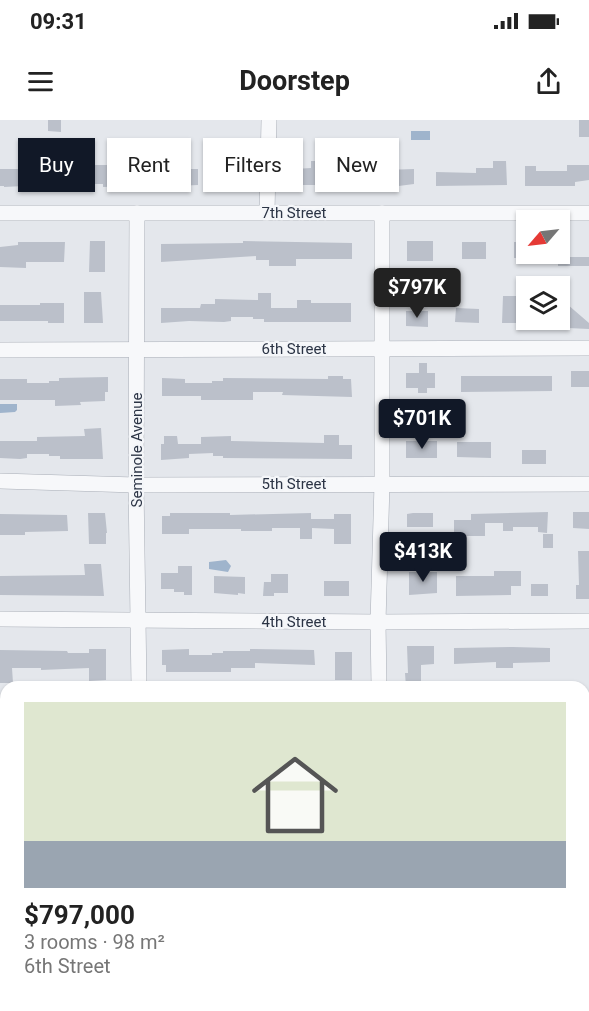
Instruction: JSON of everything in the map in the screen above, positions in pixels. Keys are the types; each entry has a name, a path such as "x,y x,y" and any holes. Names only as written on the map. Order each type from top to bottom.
{"street":[{"path":"267,213 269,120"},
{"name":"7th Street","path":"0,213 589,213"},
{"name":"Seminole Avenue","path":"137,213 136,485 140,621 139,681"},
{"path":"379,681 382,213"},
{"name":"6th Street","path":"0,350 589,348"},
{"name":"5th Street","path":"0,481 136,485 589,484"},
{"name":"4th Street","path":"0,619 589,621"}],"water":[{"path":"411,131 430,131 430,140 411,140"},
{"path":"0,404 17,404 17,410 0,413"},
{"path":"226,560 231,566 228,572 209,569 209,562"}],"building":[{"path":"48,120 61,120 61,132 48,131"},
{"path":"579,120 589,120 589,137 579,137"},
{"path":"311,161 315,161 315,185 303,185 303,168 311,168"},
{"path":"493,161 506,161 507,185 436,186 436,172 476,173 476,168 493,168"},
{"path":"95,165 107,165 107,187 103,187 103,184 95,184"},
{"path":"567,165 589,165 589,180 575,182 575,186 525,186 525,166 536,166 536,171 567,171"},
{"path":"0,169 18,169 18,186 0,186"},
{"path":"191,169 198,169 198,185 191,185"},
{"path":"414,169 414,184 399,186 399,170"},
{"path":"90,241 105,241 105,272 89,272"},
{"path":"243,241 352,243 352,259 296,259 296,266 269,266 269,260 256,260 256,256 161,262 161,244 243,243"},
{"path":"407,241 433,241 433,261 407,261"},
{"path":"18,242 65,242 64,262 26,262 26,268 0,267 0,247 18,245"},
{"path":"462,242 486,242 486,259 462,259"},
{"path":"514,242 516,242 516,258 514,258"},
{"path":"570,257 589,257 589,266 558,266 558,264 570,264"},
{"path":"84,292 101,292 103,323 84,323"},
{"path":"258,293 271,293 271,308 297,308 297,300 311,300 311,303 351,303 351,322 264,322 264,319 253,319 253,317 231,317 231,321 224,322 161,323 161,308 200,308 201,304 215,304 215,299 258,300"},
{"path":"503,296 516,296 516,323 502,323"},
{"path":"40,303 64,303 64,323 0,321 0,305 40,305"},
{"path":"570,307 589,323 589,329 570,328"},
{"path":"456,308 479,309 479,323 455,322"},
{"path":"406,311 428,311 428,327 406,326"},
{"path":"419,363 427,363 427,373 435,373 435,388 427,388 427,393 418,393 418,388 406,388 406,373 419,373"},
{"path":"571,371 589,371 589,387 571,387"},
{"path":"328,376 343,376 343,379 351,379 352,397 282,395 283,392 253,392 253,400 201,400 201,396 162,396 162,378 185,379 185,383 212,383 212,381 223,381 223,378 328,379"},
{"path":"461,376 552,376 552,391 461,392"},
{"path":"108,377 108,392 105,392 105,401 55,406 55,400 0,400 0,379 27,379 27,383 49,383 49,381 59,381 59,378"},
{"path":"101,428 103,459 60,459 60,456 49,456 49,454 27,454 27,458 20,459 0,458 0,441 37,441 37,437 85,436 84,429"},
{"path":"324,435 339,435 339,445 352,445 352,459 223,458 223,456 213,456 213,453 189,454 189,458 161,460 161,444 164,444 164,436 177,436 178,444 201,444 201,437 231,436 231,441 324,443"},
{"path":"406,441 437,441 437,458 406,458"},
{"path":"457,442 491,442 491,458 457,457"},
{"path":"522,450 546,450 546,464 522,464"},
{"path":"548,512 547,533 538,532 538,527 513,527 513,531 503,531 503,523 485,523 485,536 454,536 454,520 471,520 471,514"},
{"path":"573,512 589,512 589,529 573,528"},
{"path":"88,513 105,513 106,544 89,544"},
{"path":"170,513 230,513 230,515 311,513 311,519 334,519 334,514 351,514 351,544 334,544 334,529 312,528 312,539 300,539 300,528 272,528 272,531 189,529 189,534 162,534 162,516 170,516"},
{"path":"433,513 433,527 407,527 407,514"},
{"path":"0,514 67,515 68,531 0,535"},
{"path":"543,534 553,534 553,548 543,548"},
{"path":"578,551 589,551 589,599 576,599 576,585 579,585"},
{"path":"84,564 101,564 104,596 0,595 0,576 85,575"},
{"path":"178,566 192,566 192,595 174,592 174,589 161,589 161,573 178,573"},
{"path":"494,571 521,571 521,586 511,586 511,595 456,596 456,576 494,576"},
{"path":"409,572 437,572 437,593 409,595"},
{"path":"271,574 288,574 288,593 263,596 264,582 271,582"},
{"path":"214,576 245,577 245,594 214,593"},
{"path":"324,581 349,581 349,596 324,596"},
{"path":"531,584 548,584 548,596 531,596"},
{"path":"407,646 434,646 434,664 421,665 421,681 406,681 405,673 408,673"},
{"path":"454,648 550,648 550,662 513,663 513,668 496,668 496,662 454,664"},
{"path":"89,649 106,649 106,680 89,681 89,668 41,670 41,668 12,668 13,681 0,681 0,650 89,653"},
{"path":"189,649 189,655 212,655 212,653 223,653 223,651 250,651 250,649 314,650 315,665 255,663 255,668 231,668 231,672 166,672 166,665 162,665 162,650"},
{"path":"335,652 352,652 352,680 335,680"}]}
